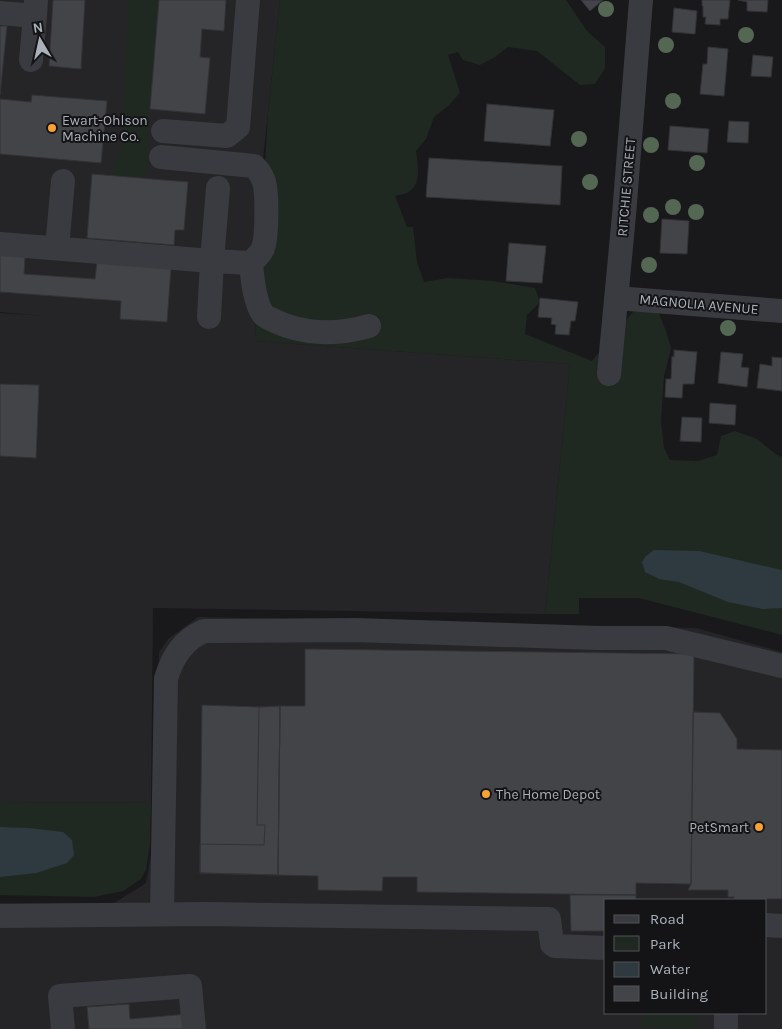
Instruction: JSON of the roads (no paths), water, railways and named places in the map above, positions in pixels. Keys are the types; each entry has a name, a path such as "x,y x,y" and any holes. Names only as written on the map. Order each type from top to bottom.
{"street":[{"path":"163,131 227,136 238,127 248,0"},
{"name":"RITCHIE STREET","path":"609,374 641,0"},
{"path":"0,13 35,8 31,60"},
{"path":"161,157 254,166 258,169 264,180 266,193 265,237 263,249 251,263 253,284 258,304 264,315 284,326 307,332 333,332 369,326"},
{"path":"57,248 63,181"},
{"path":"209,317 218,188"},
{"path":"0,244 251,263"},
{"name":"MAGNOLIA AVENUE","path":"616,298 782,311"},
{"path":"162,914 166,679 177,652 186,642 204,631 355,630 598,638 666,638 782,666"},
{"path":"0,916 206,914 549,919 552,944 555,946 604,948"},
{"path":"767,925 782,926"},
{"path":"63,1029 60,996 190,986 194,1029"},
{"path":"726,1014 726,1029"}],"water":[{"path":"654,550 699,551 782,570 782,608 763,609 728,602 679,582 659,579 645,572 642,562"},
{"path":"0,827 63,832 72,840 74,855 67,863 36,873 0,877"}],"place":[{"name":"Ewart-Ohlson Machine Co.","path":"52,128"},
{"name":"The Home Depot","path":"486,794"},
{"name":"PetSmart","path":"759,827"}]}
